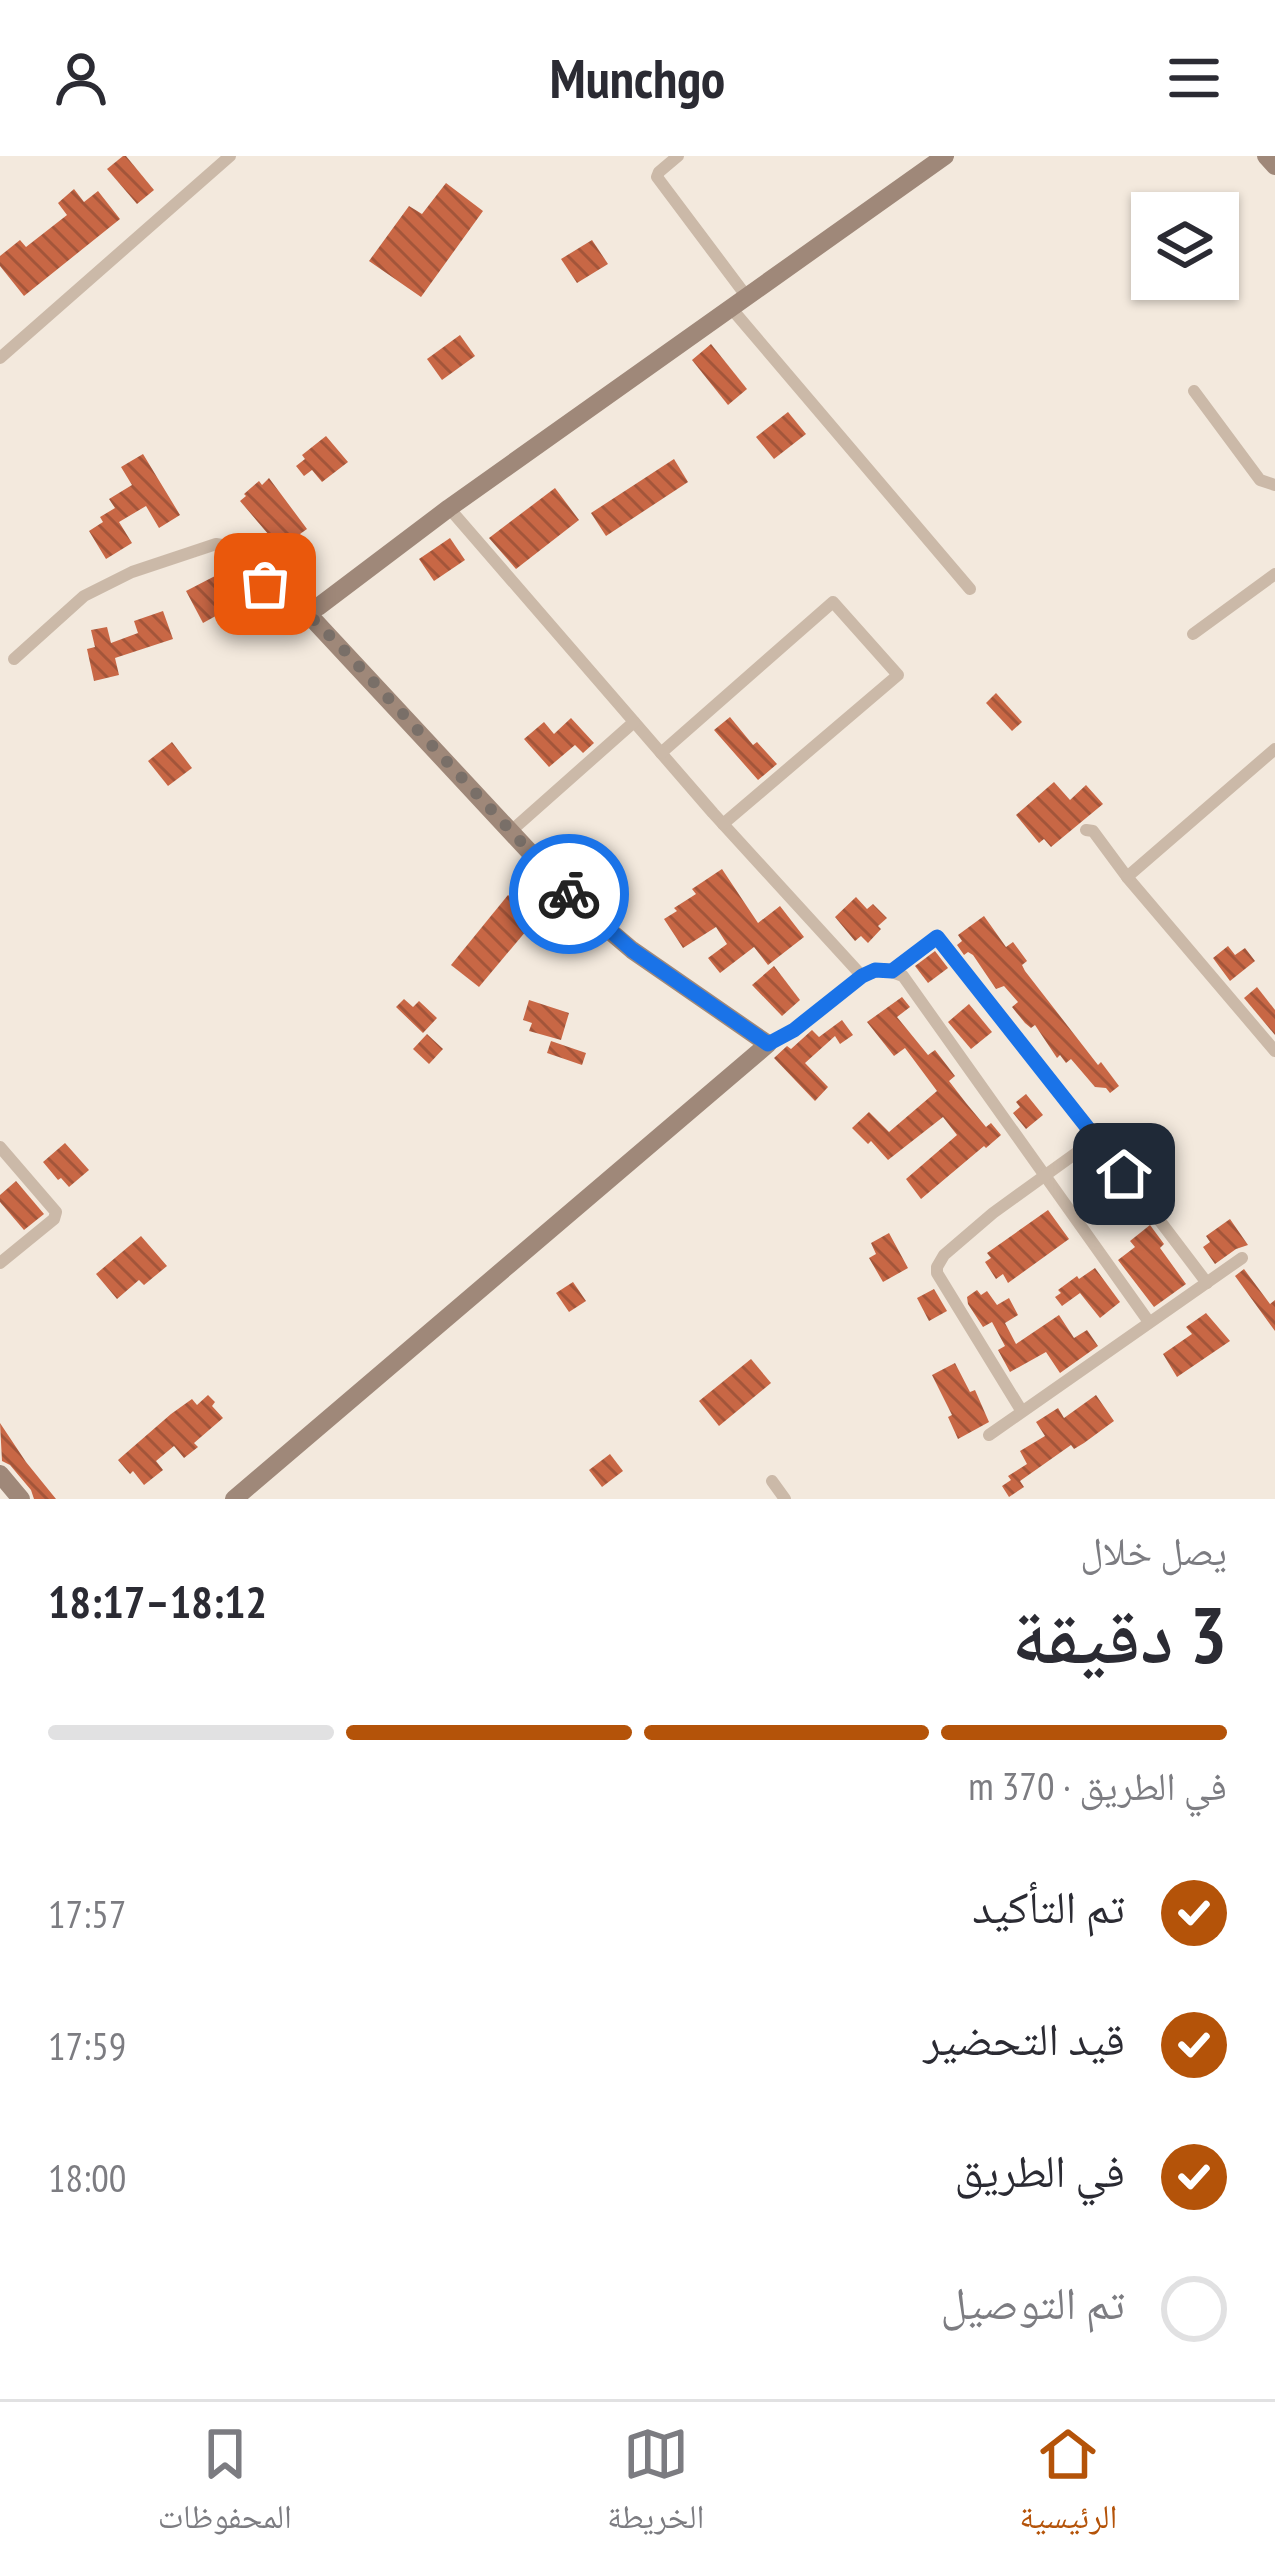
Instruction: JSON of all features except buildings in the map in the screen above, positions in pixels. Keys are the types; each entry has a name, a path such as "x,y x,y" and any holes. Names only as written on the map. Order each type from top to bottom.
{"street":[{"path":"0,358 230,156"},
{"path":"678,156 657,177 739,302 970,589"},
{"path":"14,659 84,596 132,572 216,544 238,551 290,614 298,617 313,611 449,508 945,156"},
{"path":"1266,156 1275,166"},
{"path":"1194,391 1260,480 1275,485"},
{"path":"449,508 723,824 862,976"},
{"path":"1193,634 1275,574"},
{"path":"661,753 833,602 898,675 723,824"},
{"path":"313,611 578,904 632,950 768,1044"},
{"path":"511,831 634,722"},
{"path":"1126,877 1275,749"},
{"path":"1086,830 1093,831 1126,877 1275,1052"},
{"path":"892,971 937,937 1207,1283"},
{"path":"233,1499 768,1044 875,970 902,976 1149,1322"},
{"path":"1022,1410 937,1267 944,1255 993,1213 1097,1138"},
{"path":"0,1147 56,1212 55,1219 0,1263"},
{"path":"989,1435 1242,1258"},
{"path":"2,1480 21,1499"},
{"path":"772,1481 785,1499"}],"way so far":[{"path":"265,584 290,614 309,615 343,649 569,894"}],"route":[{"path":"569,894 632,950 768,1044 794,1030 862,976 875,970 892,971 937,937 1124,1174"}]}
